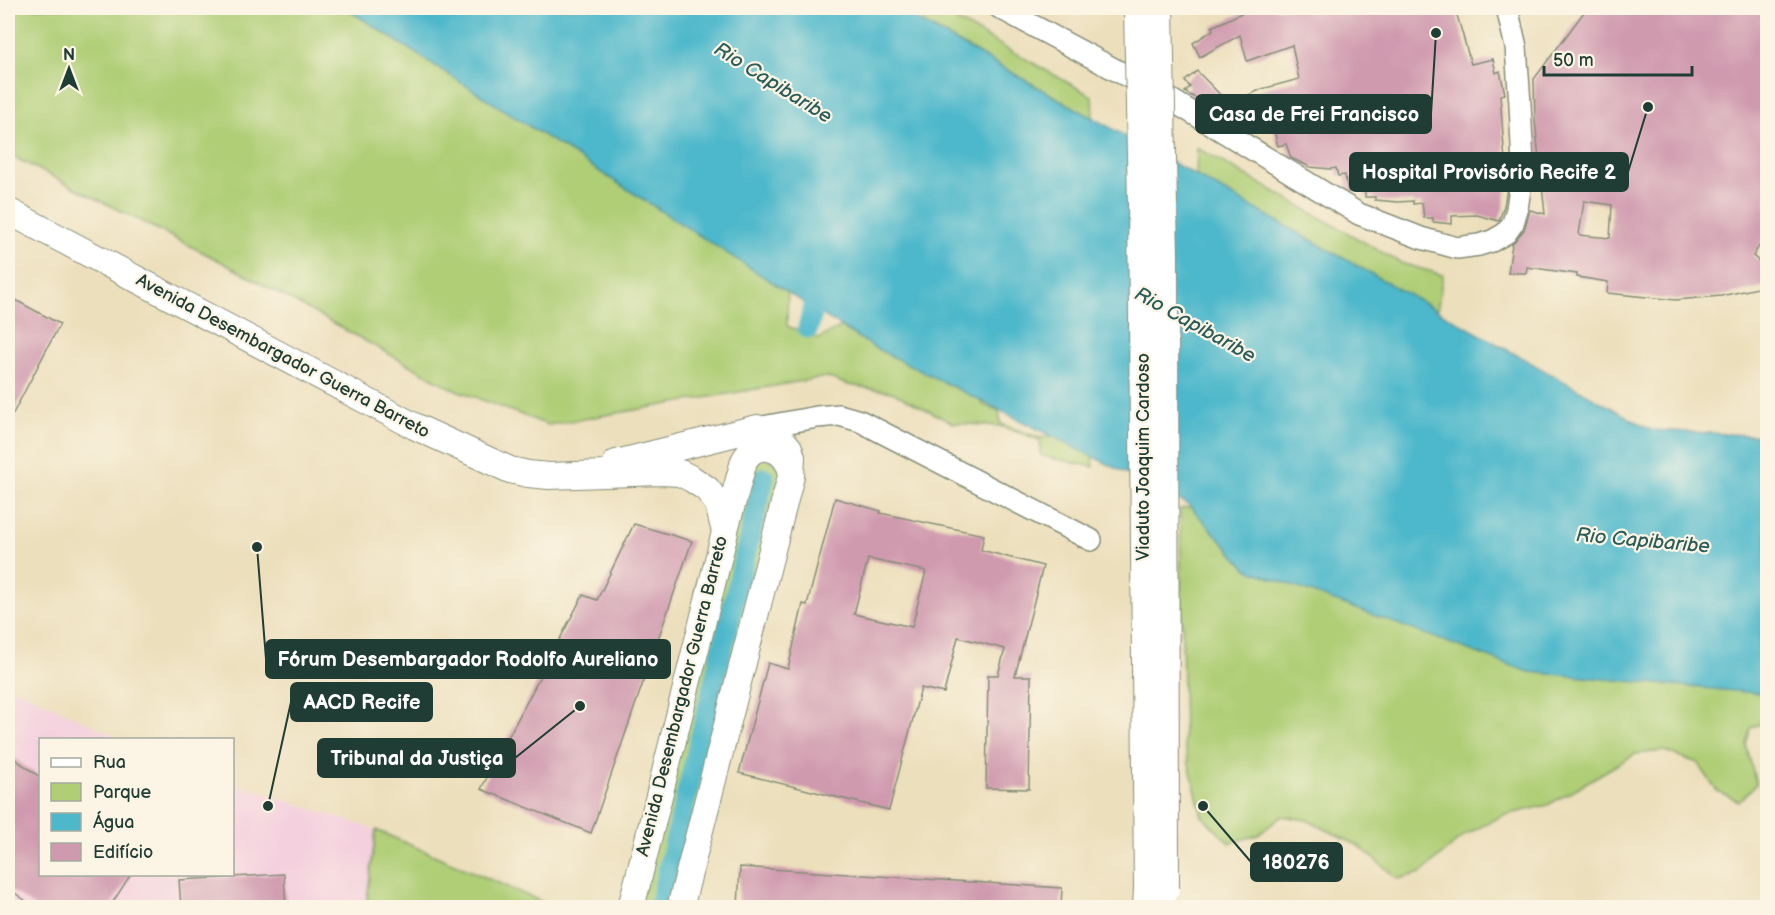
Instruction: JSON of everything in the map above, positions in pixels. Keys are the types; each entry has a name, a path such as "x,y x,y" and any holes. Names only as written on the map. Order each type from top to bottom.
{"street":[{"path":"1000,8 1168,98 1359,214 1421,238 1457,248 1492,242 1506,233 1513,223 1520,193 1523,166 1516,47 1507,8"},
{"name":"Viaduto Joaquim Cardoso","path":"1137,8 1156,898"},
{"name":"Viaduto Joaquim Cardoso","path":"1156,898 1165,280 1160,8"},
{"name":"Avenida Desembargador Guerra Barreto","path":"8,211 414,426 510,470 538,476 680,473 707,489 718,504 724,532 631,908"},
{"name":"Avenida Desembargador Guerra Barreto","path":"567,475 757,428 817,417 838,416 860,421 1091,540"},
{"path":"680,908 792,472 792,457 789,448 782,440 757,428"},
{"path":"724,532 748,452 754,448 767,448 785,459 792,472"}],"shaded area":[{"path":"8,685 119,738 39,738 39,876 234,876 234,783 376,830 554,907 8,907"}],"green space":[{"path":"8,8 381,8 788,280 787,326 819,339 846,324 970,389 984,405 999,411 1001,424 1041,438 1058,433 1091,450 1094,467 1041,456 1040,440 1000,426 953,423 892,392 849,385 826,377 548,425 451,388 218,260 8,154"},
{"path":"934,8 1092,96 1093,118 922,22"},
{"path":"1197,148 1401,263 1443,275 1437,311 1196,176"},
{"path":"764,457 775,463 785,473 675,907 636,908 746,469"},
{"path":"1197,506 1767,696 1767,721 1751,728 1746,744 1756,784 1739,801 1717,791 1698,763 1664,751 1635,754 1548,805 1501,816 1463,836 1421,873 1398,879 1359,846 1307,820 1282,816 1258,835 1229,843 1202,816 1184,744 1180,509"},
{"path":"376,830 554,907 366,907"}],"water":[{"name":"Rio Capibaribe","path":"345,8 896,8 1651,430 1767,436 1767,694 1529,672 1247,569 1188,504 873,347"}],"building":[{"path":"1252,8 1455,8 1471,64 1493,59 1496,73 1500,71 1505,94 1500,95 1507,188 1499,221 1477,215 1452,216 1452,224 1433,222 1433,218 1424,218 1422,203 1375,200 1375,197 1365,197 1365,190 1348,192 1345,175 1338,176 1336,168 1310,167 1291,158 1286,144 1278,146 1272,123 1253,128 1242,98 1262,89 1299,79 1292,45 1247,61 1240,35 1200,57 1193,43 1213,30 1212,27"},
{"path":"1587,8 1767,8 1767,233 1753,256 1767,268 1767,286 1721,296 1676,300 1607,293 1608,282 1577,277 1577,274 1527,267 1526,273 1508,273 1512,244 1524,230 1530,210 1545,214 1535,121 1534,79","holes":["1584,201 1612,205 1610,238 1579,235"]},
{"path":"1197,71 1248,123 1245,127 1185,92 1190,87 1185,81"},
{"path":"8,296 60,324 8,423"},
{"path":"835,498 881,511 880,513 984,535 981,550 1043,566 1015,676 1031,676 1029,789 986,788 988,675 998,675 1005,649 958,637 944,693 921,688 889,810 739,773 768,663 788,669 803,604 807,605","holes":["868,559 926,571 912,627 854,614"]},
{"path":"634,524 692,541 591,833 481,789 583,595 597,600"},
{"path":"8,754 39,776 39,876 130,876 109,908 36,908 8,888"},
{"path":"740,867 1062,888 1061,907 738,908"},
{"path":"284,874 286,908 181,908 179,880"}],"waterway":[{"path":"808,328 821,283"},
{"path":"659,908 764,478"}],"place":[{"name":"Casa de Frei Francisco","path":"1436,33"},
{"name":"Hospital Provisório Recife 2","path":"1648,107"},
{"name":"Fórum Desembargador Rodolfo Aureliano","path":"257,547"},
{"name":"Tribunal da Justiça","path":"580,706"},
{"name":"AACD Recife","path":"268,806"},
{"name":"180276","path":"1203,806"}]}
